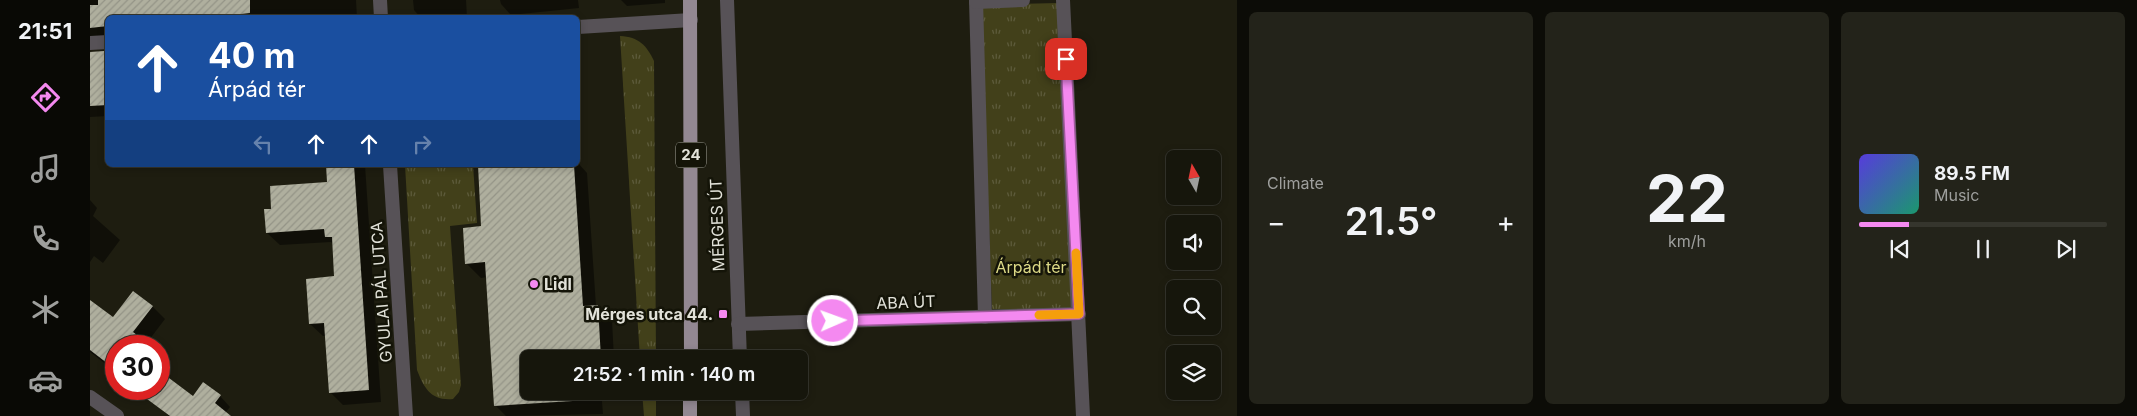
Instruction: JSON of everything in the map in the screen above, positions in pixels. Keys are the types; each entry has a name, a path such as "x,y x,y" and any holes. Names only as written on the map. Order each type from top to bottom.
{"main road":[{"name":"MÉRGES ÚT","path":"690,0 690,350"},
{"path":"690,400 690,416"}],"street":[{"path":"380,0 381,15"},
{"name":"MÉRGES ÚT","path":"727,0 739,350"},
{"path":"1023,0 976,1 985,317 1079,314"},
{"path":"1063,0 1083,416"},
{"path":"580,27 691,20"},
{"path":"90,43 105,42"},
{"name":"GYULAI PÁL UTCA","path":"390,167 406,416"},
{"name":"ABA ÚT","path":"738,324 985,317"},
{"path":"90,396 116,416"},
{"path":"742,400 743,416"}],"green space":[{"name":"Árpád tér","path":"1059,3 1074,309 992,309 981,5"},
{"path":"620,36 637,40 648,50 654,61 656,350 639,350"},
{"path":"405,167 473,167 477,223 450,226 461,385 459,392 453,399 439,398 429,392 417,370"},
{"path":"643,400 656,400 656,416 644,416"}],"building":[{"path":"98,0 250,0 250,13 232,15 105,15 105,26 90,28 90,5 98,5"},
{"path":"104,51 105,105 90,106 90,52"},
{"path":"326,167 354,167 369,390 329,393 324,323 309,324 306,279 334,276 332,237 325,237 324,229 266,233 264,209 271,209 270,186 327,182"},
{"name":"Lidl","path":"478,167 574,167 583,306 598,305 600,350 520,350 520,400 589,400 494,406 485,262 465,264 463,228 481,226"},
{"path":"133,291 153,306 133,332 137,335 105,335 105,362 90,350 90,300 113,317"},
{"path":"170,379 193,396 203,382 221,395 215,403 231,416 170,416 148,400 170,400"}],"slow traffic":[{"path":"1039,315 1079,314 1076,253"}],"place":[{"name":"Lidl","path":"534,284"},
{"name":"Mérges utca 44.","path":"723,314"}],"route":[{"path":"833,321 1079,314 1066,59"}]}
